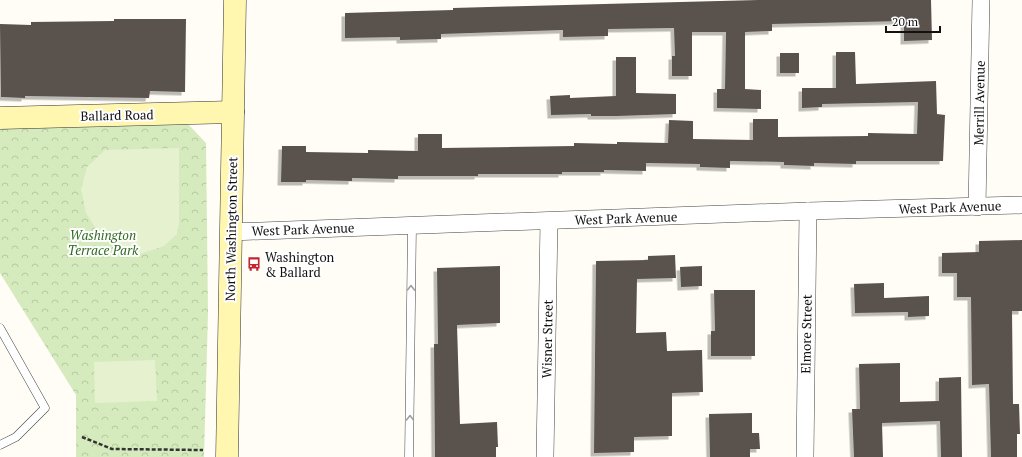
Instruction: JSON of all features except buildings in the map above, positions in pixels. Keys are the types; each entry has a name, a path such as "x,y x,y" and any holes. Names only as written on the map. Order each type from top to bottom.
{"street":[{"name":"North Washington Street","path":"227,457 235,0"},
{"name":"Merrill Avenue","path":"978,207 981,0"},
{"name":"Ballard Road","path":"0,118 233,112"},
{"name":"West Park Avenue","path":"231,232 808,211 1022,205"},
{"name":"Elmore Street","path":"804,457 808,211"},
{"name":"Wisner Street","path":"546,457 549,221"}],"lane":[{"path":"409,457 412,226"},
{"path":"0,328 45,408 16,437 0,445"}],"path":[{"path":"82,437 112,449 203,450"}],"green space":[{"name":"Washington Terrace Park","path":"187,123 206,143 208,313 204,457 76,457 76,395 0,273 0,129"},
{"path":"179,148 179,223 177,234 164,246 140,254 116,246 98,232 86,213 81,189 87,167 105,150"},
{"path":"155,360 157,401 95,403 94,362"}],"place":[{"name":"Washington & Ballard","path":"254,264"}]}
